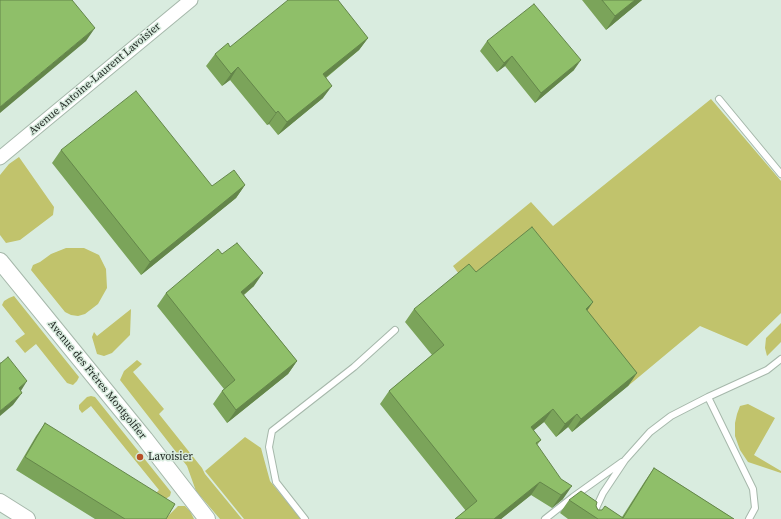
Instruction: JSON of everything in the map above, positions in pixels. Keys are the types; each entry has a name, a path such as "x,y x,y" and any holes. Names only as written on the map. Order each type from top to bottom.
{"street":[{"name":"Avenue Antoine-Laurent Lavoisier","path":"0,158 191,0"},
{"name":"Avenue des Frères Montgolfier","path":"0,261 145,439 207,519"},
{"path":"0,502 26,519"}],"lane":[{"path":"719,99 781,174"},
{"path":"304,519 276,482 269,448 272,430 354,366 395,330"},
{"path":"591,519 603,494 625,460 650,432 671,416 767,370 781,359"},
{"path":"708,398 753,489 755,508 749,519"},
{"path":"545,519 625,460"}],"green space":[{"path":"711,99 781,181 781,313 747,346 700,326 628,386 467,285 453,266 531,202 553,226"},
{"path":"19,157 54,207 53,215 20,240 6,243 0,235 0,175 9,164"},
{"path":"66,248 84,248 99,255 106,269 107,288 98,304 85,314 78,316 65,312 31,270 33,265 51,254"},
{"path":"14,296 79,377 73,385 67,383 36,344 25,353 15,341 25,334 2,305 4,301"},
{"path":"131,309 130,335 112,353 104,356 97,354 92,337 94,332 97,336"},
{"path":"781,323 781,342 767,356 765,348 766,338"},
{"path":"137,360 142,364 133,372 164,409 159,414 242,519 220,519 196,491 187,466 120,380 124,371"},
{"path":"87,397 95,397 171,492 170,496 161,502 150,499 159,490 91,406 82,413 79,409 79,405"},
{"path":"748,404 775,418 754,455 781,471 781,473 748,462 740,450 735,436 735,423 740,406"},
{"path":"245,437 261,448 270,481 301,519 244,519 205,471"},
{"path":"178,506 185,506 190,511 194,519 165,519"}],"building":[{"path":"0,0 72,0 95,28 0,107"},
{"path":"288,0 338,0 368,38 323,74 332,86 287,122 278,111 276,113 238,67 231,74 215,54 228,43 230,47"},
{"path":"602,0 635,0 615,16"},
{"path":"534,4 581,60 541,93 512,56 504,63 487,41"},
{"path":"136,91 212,186 234,170 245,185 150,262 61,150"},
{"path":"532,227 593,302 586,309 637,373 581,419 577,414 565,424 553,409 531,427 541,440 536,443 561,479 572,486 561,495 540,482 494,519 455,519 477,501 389,391 444,345 414,309 469,264 476,272"},
{"path":"237,243 263,273 241,292 297,361 236,410 222,391 235,380 166,293 218,249 222,254"},
{"path":"8,357 27,381 19,388 22,393 0,411 0,363"},
{"path":"45,423 175,504 166,519 125,519 25,457"},
{"path":"654,468 734,519 598,519 569,500 581,491 597,502 596,506 598,510 602,510 605,506 623,518"}],"place":[{"name":"Lavoisier","path":"140,457"}]}
